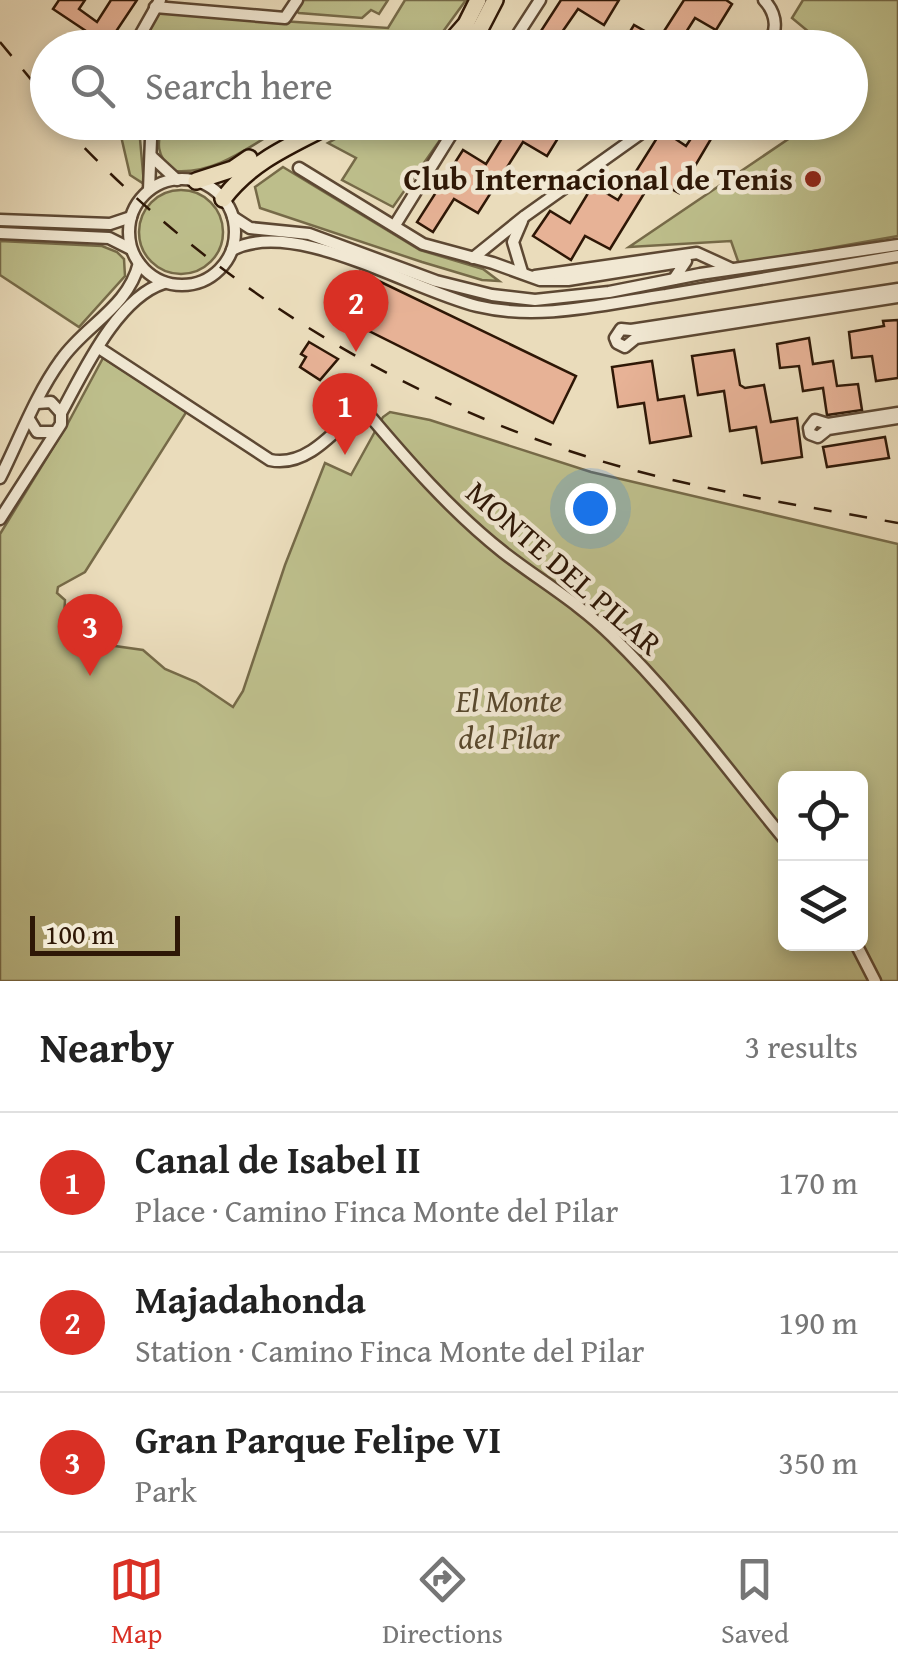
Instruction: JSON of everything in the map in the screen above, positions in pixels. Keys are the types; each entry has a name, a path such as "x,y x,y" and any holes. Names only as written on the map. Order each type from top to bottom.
{"highway":[{"path":"461,30 478,0"},
{"path":"479,30 495,0"},
{"path":"196,181 233,169 280,140"},
{"path":"222,198 239,177 301,140"}],"street":[{"path":"213,12 221,0"},
{"path":"143,30 158,4 285,18 297,0"},
{"path":"521,30 540,0"},
{"path":"764,0 774,11 774,30"},
{"path":"149,190 177,180 196,181 222,198 233,218 235,234 232,250 212,276 198,283 165,282 139,264 132,249 131,217 149,190 151,140"},
{"path":"395,225 448,140"},
{"path":"472,259 632,140"},
{"path":"151,156 177,180"},
{"path":"299,168 423,244 540,280 568,280 686,261"},
{"path":"495,264 513,242 525,216"},
{"path":"0,220 110,224 131,217"},
{"path":"233,218 250,228 309,234 436,280 511,299 574,297 898,245"},
{"path":"0,233 109,238 132,249"},
{"path":"232,250 256,241 307,244 476,305 536,312 896,258"},
{"path":"513,242 522,272"},
{"path":"493,245 495,264"},
{"path":"608,304 620,296 697,279 704,266 697,253"},
{"path":"535,276 697,253 733,270"},
{"path":"673,280 686,261"},
{"path":"686,261 706,278 754,271 772,277"},
{"path":"0,478 31,410 62,357 122,298 139,264"},
{"path":"0,518 61,424 61,413 99,348 142,293 165,282"},
{"path":"898,289 622,329 615,338 625,346 636,338 898,297"},
{"name":"MONTE DEL PILAR","path":"99,348 270,460 298,459 362,408 483,536 564,594 610,633 654,679 778,831"},
{"path":"37,404 52,402 61,413"},
{"path":"898,416 828,428 818,437 810,434 808,428 815,420 828,424 898,416"},
{"path":"29,419 38,432 54,432"},
{"path":"860,951 875,981"}],"green space":[{"path":"303,0 388,0 379,14 371,10 362,18 299,13 296,11"},
{"path":"405,0 466,0 444,30 149,30 158,13 388,28"},
{"name":"Club Internacional de Tenis","path":"803,0 898,0 898,236 739,264 731,241 629,247 787,140 868,140 868,30 806,30 792,18"},
{"path":"122,140 140,140 144,184 130,175"},
{"path":"160,140 262,140 220,163 190,171 174,171 159,149"},
{"path":"440,140 393,207 342,180 356,158 328,143"},
{"path":"283,167 420,250 483,269 499,281 482,280 422,262 260,208 255,187"},
{"path":"173,190 189,190 205,197 216,208 223,232 220,248 211,262 189,274 173,274 157,267 146,256 139,240 139,224 146,208 157,197"},
{"path":"0,241 102,246 124,259 125,276 79,327 0,275"},
{"name":"El Monte del Pilar","path":"103,358 187,411 85,572 58,587 57,593 65,600 64,617 101,644 143,650 165,669 196,682 233,707 243,691 285,565 325,463 351,475 383,417 390,412 430,420 591,472 898,544 898,981 0,981 0,534"}],"building":[{"path":"59,0 85,0 79,9 97,22 111,0 137,0 117,30 84,30 53,9"},
{"path":"561,0 619,0 604,25 578,9 563,30 542,30"},
{"path":"684,0 726,0 732,4 716,30 695,18 687,30 665,30"},
{"path":"501,140 557,140 547,156 523,142 478,213 454,199 433,232 417,222 463,150 486,164"},
{"path":"656,140 677,140 686,146 690,140 710,140 679,193 653,179 610,249 585,236 571,260 533,236 550,211 570,223 593,185 618,200"},
{"path":"360,272 576,376 553,423 337,315"},
{"path":"898,320 898,378 876,381 872,356 852,358 849,332"},
{"path":"809,338 813,364 833,361 837,386 858,384 862,410 827,415 823,388 803,391 799,366 780,368 777,344"},
{"path":"309,342 338,359 320,380 300,367 306,357 301,354"},
{"path":"734,350 740,385 764,385 771,422 797,418 802,457 762,463 756,427 730,431 724,391 698,395 692,356"},
{"path":"652,361 658,400 684,396 691,436 650,443 644,403 618,407 612,367"},
{"path":"885,437 889,458 827,467 823,447"}],"railway":[{"path":"0,42 30,78"},
{"path":"78,140 177,233 241,282 308,328 450,404 525,435 638,471 898,523"}],"place":[{"name":"Club Internacional de Tenis","path":"813,179"},
{"name":"Majadahonda","path":"356,352"},
{"name":"Canal de Isabel II","path":"345,455"},
{"name":"Gran Parque Felipe VI","path":"90,676"}]}
